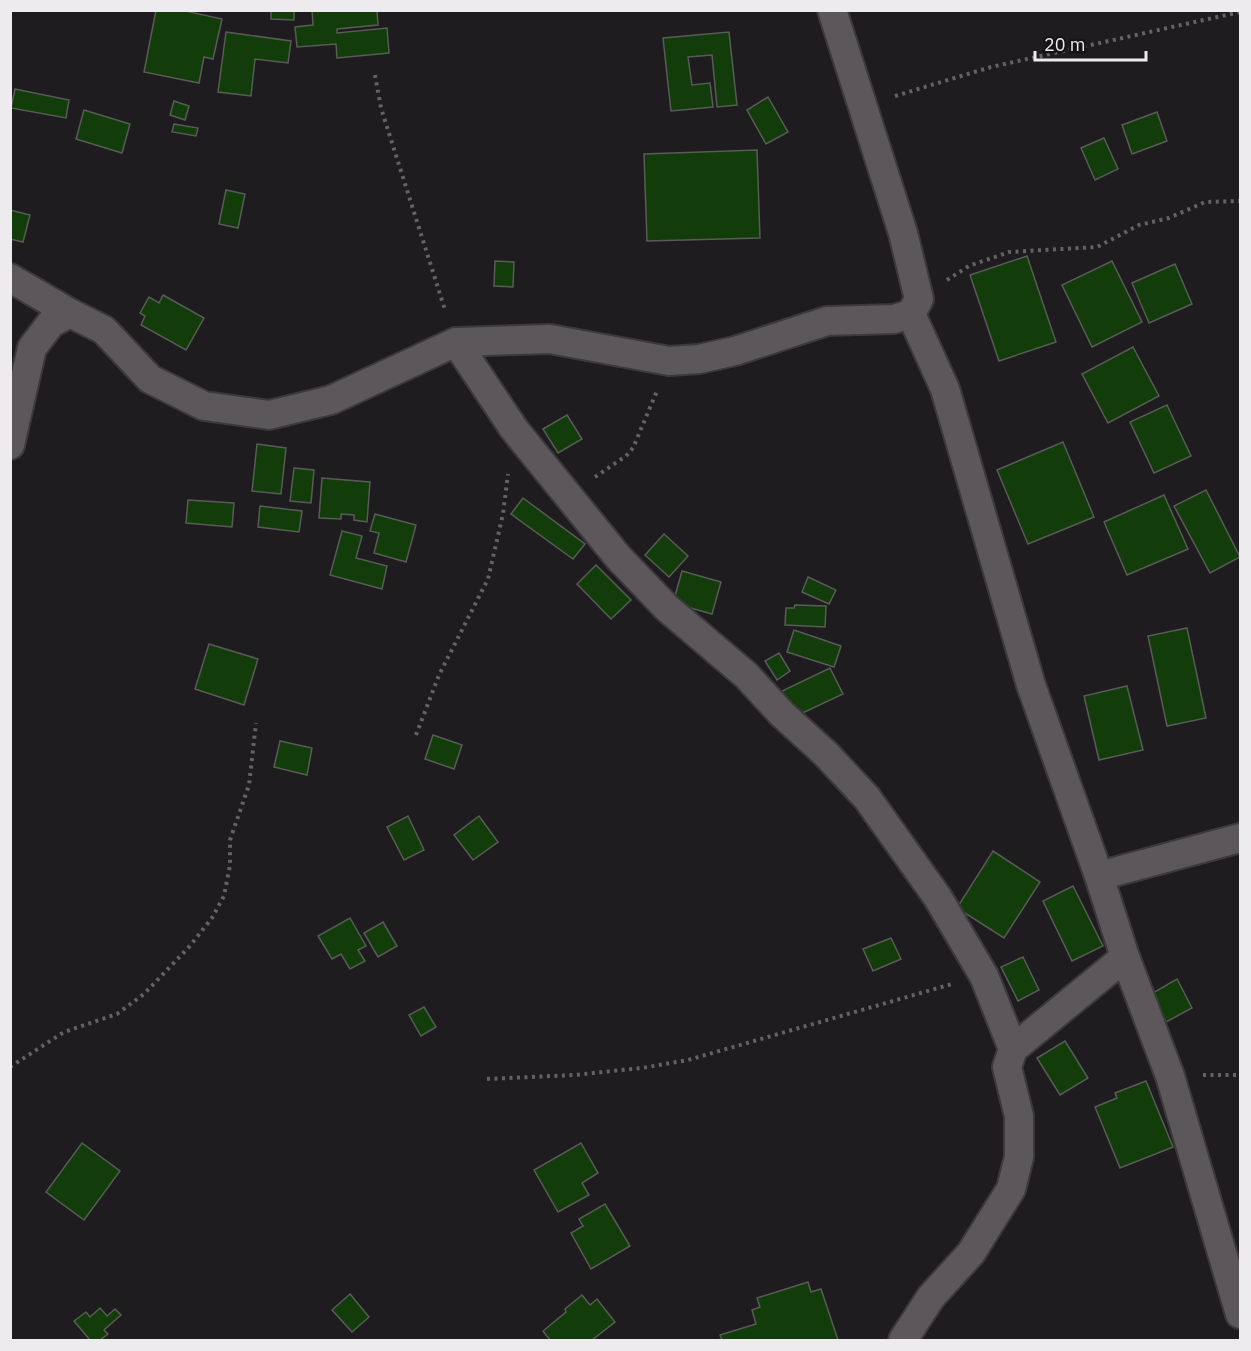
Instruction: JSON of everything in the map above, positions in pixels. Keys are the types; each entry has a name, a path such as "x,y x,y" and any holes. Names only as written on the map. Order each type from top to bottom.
{"street":[{"path":"832,10 903,233 915,307 945,389 1031,685 1099,876 1125,957 1170,1076 1240,1314"},
{"path":"10,278 104,330 150,379 204,406 268,415 331,400 456,342 550,339 669,361 699,359 735,351 827,321 894,319 915,307"},
{"path":"10,445 32,348 51,323 70,313"},
{"path":"456,342 514,429 618,557 667,608 746,675 867,798 938,898 984,976 1013,1049"},
{"path":"1099,876 1240,838"},
{"path":"903,1341 931,1297 971,1253 1011,1189 1018,1157 1019,1134 1018,1116 1007,1067 1013,1049 1125,957"}],"path":[{"path":"862,106 991,67 1240,12"},
{"path":"375,75 387,126 456,342"},
{"path":"915,307 969,266 1009,252 1097,247 1139,225 1169,218 1205,202 1240,201"},
{"path":"567,495 613,465 633,448 669,361"},
{"path":"416,735 439,675 488,579 503,514 514,429"},
{"path":"10,1067 64,1032 117,1014 144,994 189,947 212,918 224,896 230,865 230,840 249,785 256,723"},
{"path":"487,1079 574,1075 642,1068 688,1060 860,1009 984,976"}],"building":[{"path":"156,10 181,10 222,19 213,59 204,57 199,83 144,72"},
{"path":"271,10 294,10 294,20 271,19"},
{"path":"312,10 377,10 378,25 337,29 337,33 387,28 389,53 337,58 336,44 297,47 295,27 313,25"},
{"path":"226,32 291,41 288,63 255,59 251,96 218,92"},
{"path":"729,32 737,105 717,107 712,55 688,57 692,85 710,83 713,107 671,111 663,38"},
{"path":"15,89 69,100 66,118 11,108"},
{"path":"768,97 788,132 766,144 747,110"},
{"path":"174,101 189,106 185,120 170,115"},
{"path":"84,110 130,124 122,153 76,139"},
{"path":"1157,112 1167,141 1132,154 1122,125"},
{"path":"174,124 198,128 196,136 172,132"},
{"path":"1104,138 1118,169 1095,180 1081,148"},
{"path":"757,150 760,238 647,241 644,154"},
{"path":"226,190 245,194 238,228 219,224"},
{"path":"10,210 30,215 23,242 10,239"},
{"path":"1027,256 1056,342 999,361 970,275"},
{"path":"495,261 514,262 513,287 494,286"},
{"path":"1112,261 1142,322 1092,347 1062,285"},
{"path":"1175,264 1192,304 1149,323 1132,283"},
{"path":"163,295 204,318 186,350 141,325 145,316 140,313 149,297 159,303"},
{"path":"1133,347 1159,396 1108,423 1082,374"},
{"path":"1167,405 1191,456 1154,473 1130,422"},
{"path":"567,415 582,439 558,453 543,429"},
{"path":"1063,442 1094,517 1028,544 997,470"},
{"path":"257,444 286,448 281,494 252,491"},
{"path":"294,468 314,470 311,503 290,501"},
{"path":"322,478 370,482 367,522 354,520 354,515 341,514 341,519 319,518"},
{"path":"1206,490 1240,557 1210,573 1174,506"},
{"path":"1164,495 1188,549 1127,575 1104,522"},
{"path":"523,498 585,544 573,559 511,514"},
{"path":"188,500 234,503 232,527 186,523"},
{"path":"260,506 302,511 299,532 258,527"},
{"path":"375,514 416,525 406,562 374,553 379,533 370,531"},
{"path":"342,531 362,536 356,558 387,566 382,589 330,575"},
{"path":"664,534 688,556 669,577 645,555"},
{"path":"596,565 631,600 611,619 577,584"},
{"path":"682,571 721,582 712,614 673,603"},
{"path":"808,577 836,590 829,604 802,592"},
{"path":"795,605 826,606 825,627 785,625 786,608 794,608"},
{"path":"1187,628 1206,718 1167,726 1148,636"},
{"path":"794,630 841,646 834,667 787,652"},
{"path":"209,644 258,659 244,705 195,689"},
{"path":"779,653 790,671 777,680 765,661"},
{"path":"830,668 843,694 794,717 782,691"},
{"path":"1127,686 1143,750 1099,760 1084,696"},
{"path":"433,735 462,745 454,769 425,759"},
{"path":"280,741 312,748 307,775 274,767"},
{"path":"408,816 424,850 404,860 387,827"},
{"path":"479,816 498,842 473,860 454,835"},
{"path":"993,851 1040,882 1004,938 957,908"},
{"path":"1073,886 1103,946 1072,961 1043,901"},
{"path":"350,918 366,946 358,950 365,961 350,969 341,954 332,959 318,936"},
{"path":"383,922 397,946 378,957 364,933"},
{"path":"891,938 901,959 873,971 863,949"},
{"path":"1023,957 1039,990 1018,1001 1001,967"},
{"path":"1177,979 1192,1008 1166,1022 1151,994"},
{"path":"424,1007 436,1027 421,1036 409,1015"},
{"path":"1065,1041 1088,1078 1060,1095 1037,1058"},
{"path":"1146,1081 1173,1147 1120,1168 1095,1107 1117,1098 1115,1093"},
{"path":"82,1143 120,1171 84,1220 46,1192"},
{"path":"581,1143 598,1173 582,1183 589,1195 558,1212 534,1170"},
{"path":"605,1204 630,1246 591,1269 571,1233 583,1226 579,1219"},
{"path":"808,1282 811,1292 821,1289 838,1340 722,1340 720,1335 756,1324 752,1310 760,1307 757,1298"},
{"path":"350,1294 369,1317 352,1332 332,1310"},
{"path":"582,1295 590,1305 597,1299 615,1322 592,1340 550,1340 543,1331"},
{"path":"100,1308 107,1316 115,1309 121,1315 104,1330 108,1334 100,1340 90,1340 74,1321 86,1312 90,1317"}]}
